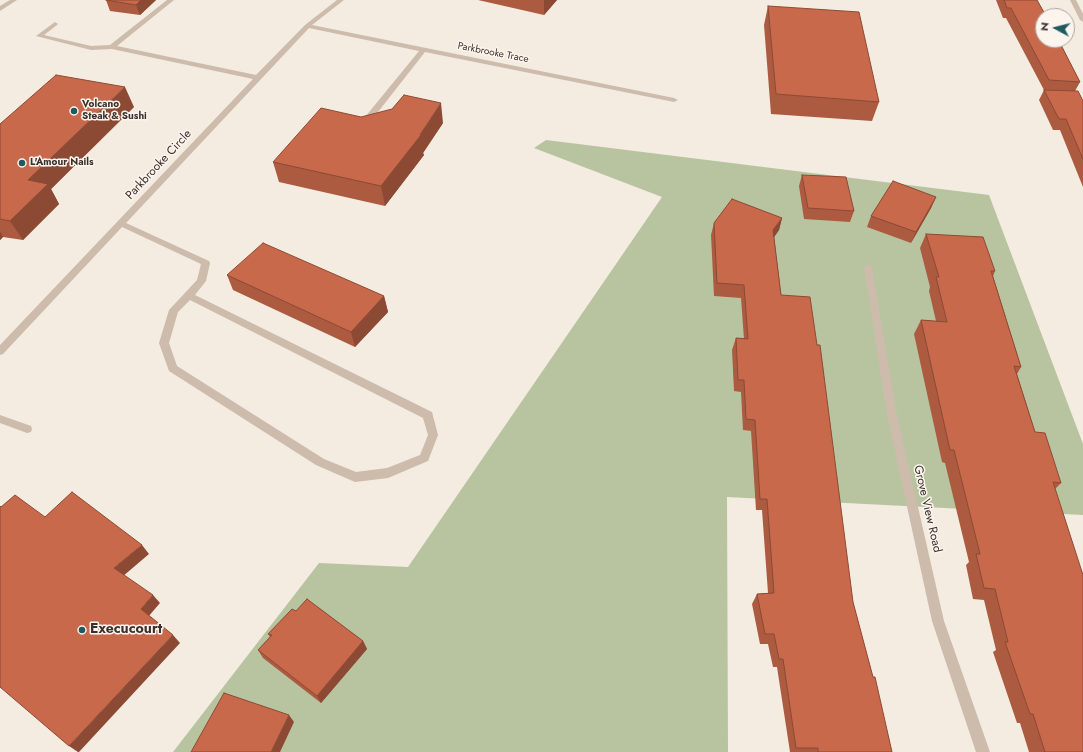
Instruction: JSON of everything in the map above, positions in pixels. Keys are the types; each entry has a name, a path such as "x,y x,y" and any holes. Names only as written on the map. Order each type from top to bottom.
{"street":[{"path":"0,9 14,0"},
{"path":"112,47 171,0"},
{"name":"Parkbrooke Circle","path":"1,348 307,26 341,0"},
{"path":"1073,0 1083,20"},
{"path":"55,24 39,36 91,48 112,47 258,78"},
{"name":"Parkbrooke Trace","path":"307,26 674,100"},
{"path":"362,127 424,50"},
{"path":"120,223 206,263 201,281 189,296 174,310 164,343 173,368 320,462 355,477 388,473 424,458 434,435 428,415 189,296"},
{"name":"Grove View Road","path":"868,267 892,415 938,621 983,752"},
{"path":"0,419 27,429"}],"green space":[{"path":"546,140 989,195 1083,444 1083,515 727,497 728,752 173,752 319,563 408,567 662,197 534,148"}],"building":[{"path":"106,0 141,0 136,5"},
{"path":"1004,0 1037,0 1042,8 1035,8 1035,48 1063,48 1080,82 1049,80 1011,8 1007,8"},
{"path":"768,6 859,12 879,102 776,94"},
{"path":"56,75 125,87 28,180 48,184 10,221 0,219 0,124"},
{"path":"1044,90 1078,91 1083,101 1083,159 1066,119 1059,119"},
{"path":"404,95 441,103 421,135 381,186 273,162 321,108 361,117 392,109"},
{"path":"802,175 846,177 854,211 808,208"},
{"path":"893,181 936,197 916,232 871,216"},
{"path":"732,199 782,218 773,230 781,295 810,297 817,345 820,345 853,602 873,677 875,677 892,752 818,752 818,748 796,748 783,659 779,659 774,634 765,634 757,594 774,593 767,499 760,499 755,420 746,419 744,380 738,380 736,338 748,339 744,285 717,283 714,223"},
{"path":"926,234 983,237 995,271 991,271 1021,367 1014,366 1035,432 1045,433 1061,483 1053,482 1083,575 1083,752 1045,752 1033,714 1030,714 1005,642 1008,642 995,589 984,588 976,554 980,554 954,450 950,450 921,320 947,322 936,277 939,277"},
{"path":"263,243 384,296 351,332 227,275"},
{"name":"Execucourt","path":"72,492 142,545 114,568 153,595 141,609 173,635 69,746 0,687 0,506 1,507 15,495 45,517"},
{"path":"307,599 363,641 317,696 258,650 272,635 268,634 292,609 296,611"},
{"path":"224,693 289,715 271,752 191,752"}],"place":[{"name":"Volcano Steak & Sushi","path":"74,111"},
{"name":"L'Amour Nails","path":"22,163"},
{"name":"Execucourt","path":"82,630"}]}
